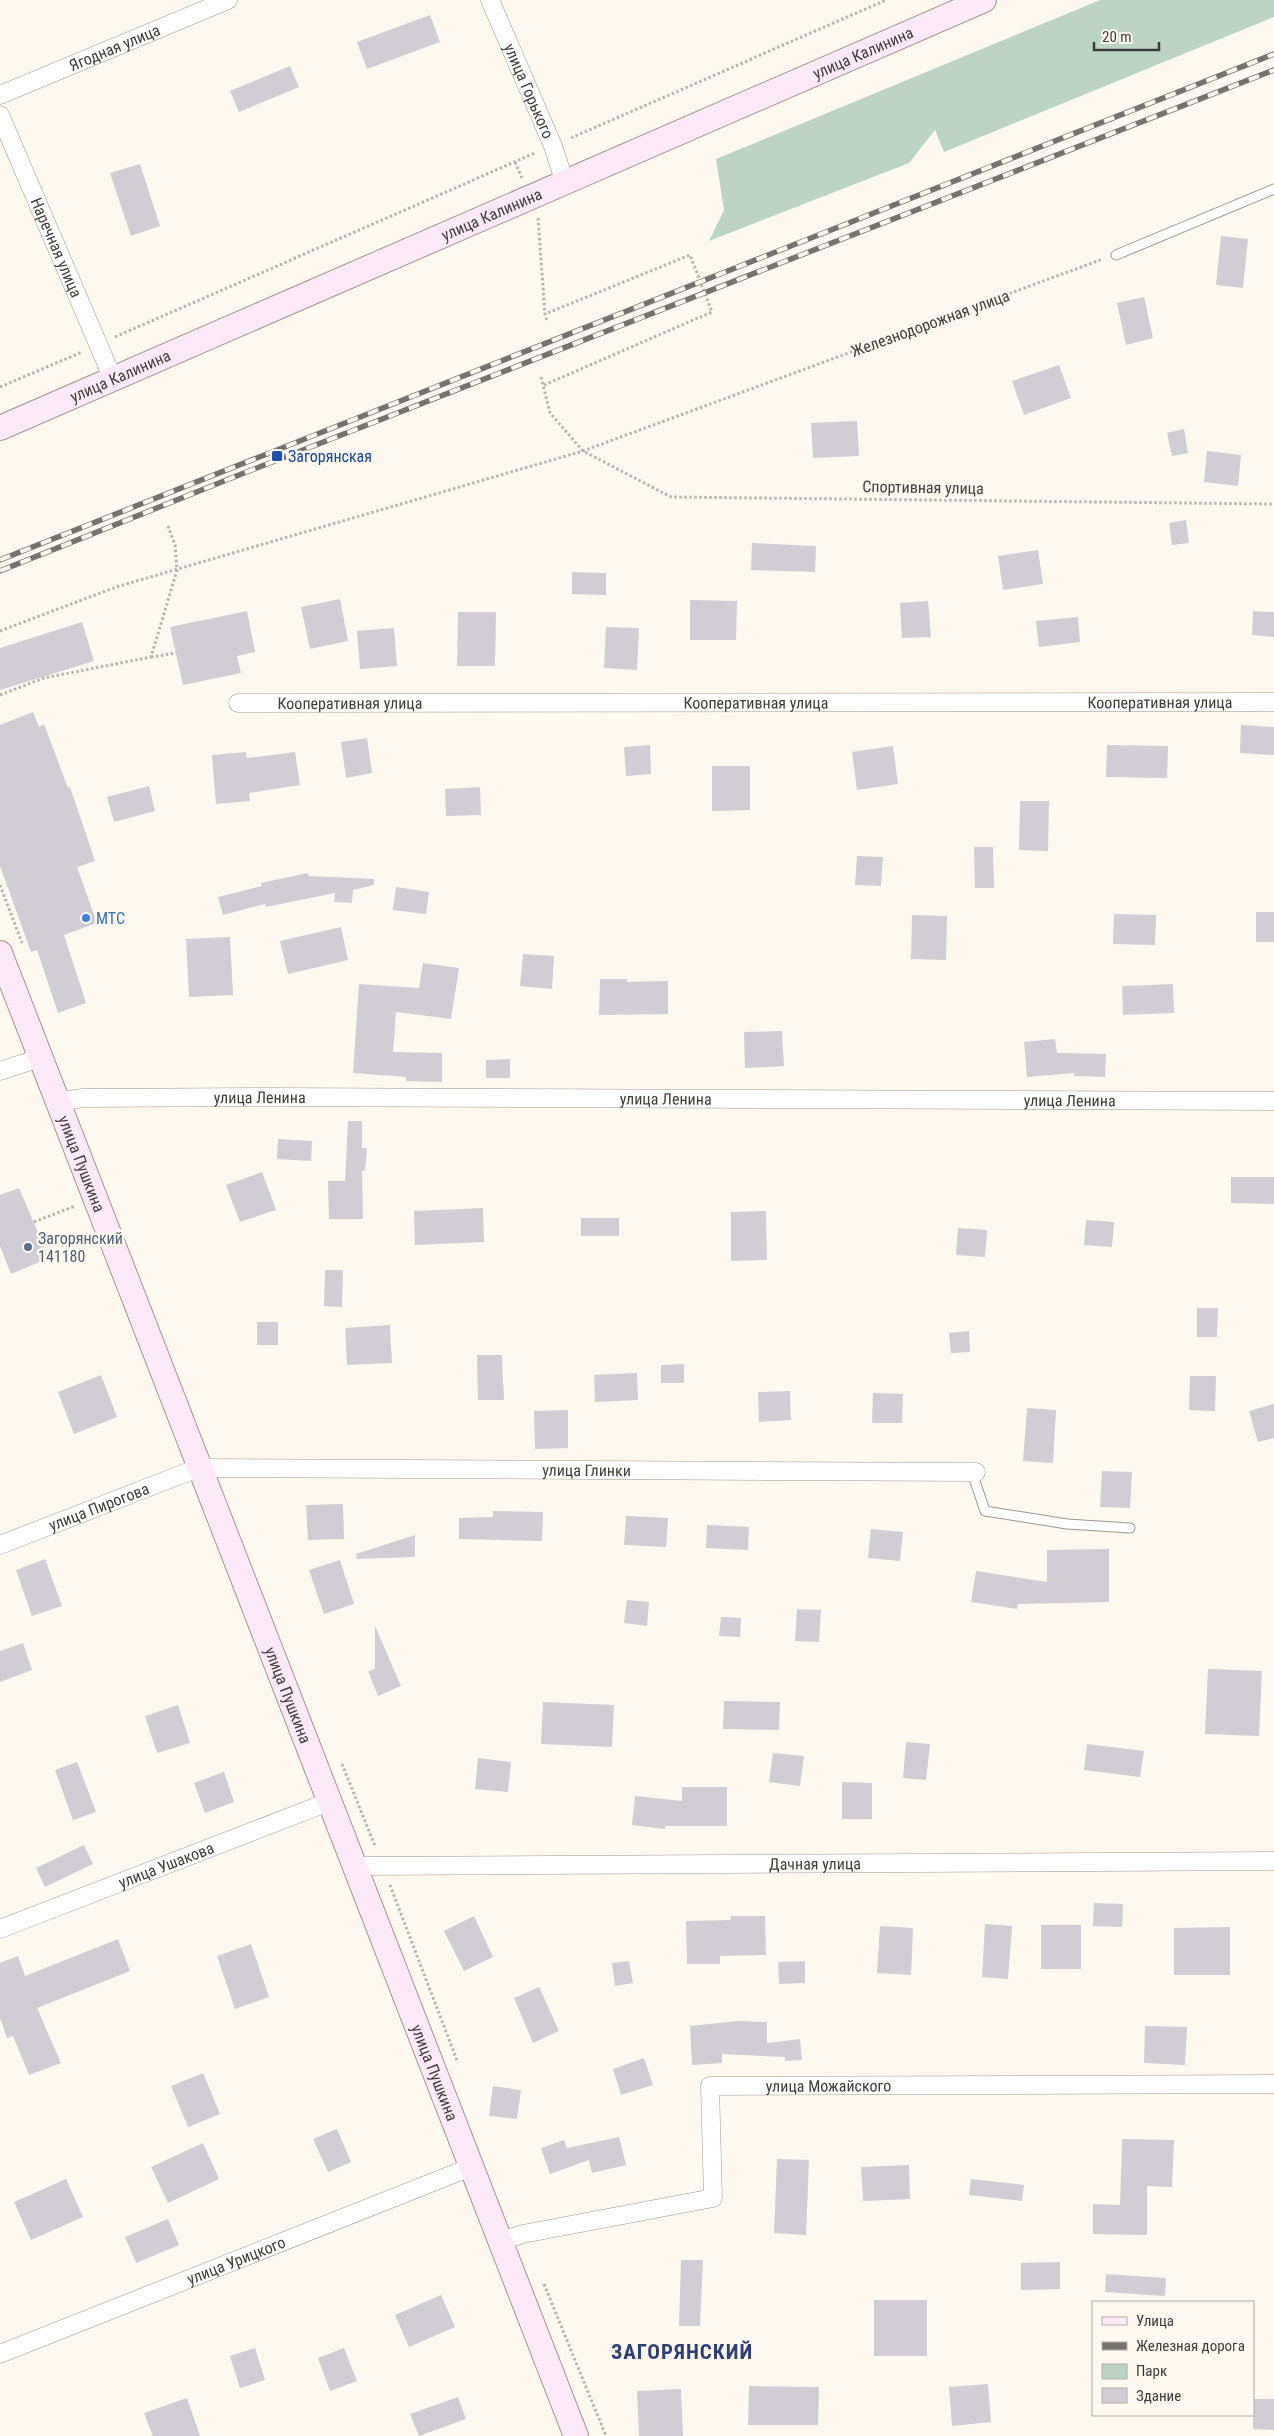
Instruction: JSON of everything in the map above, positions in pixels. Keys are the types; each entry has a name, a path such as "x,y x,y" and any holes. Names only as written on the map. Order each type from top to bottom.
{"main road":[{"name":"улица Калинина","path":"0,428 984,0"},
{"name":"улица Пушкина","path":"0,953 198,1468 356,1866 576,2436"}],"street":[{"name":"Ягодная улица","path":"0,96 228,0"},
{"name":"улица Горького","path":"490,0 552,146 565,182"},
{"name":"Наречная улица","path":"0,115 113,379"},
{"name":"Кооперативная улица","path":"238,703 1274,702"},
{"path":"0,1071 40,1058"},
{"name":"улица Ленина","path":"58,1102 82,1098 275,1097 1274,1100"},
{"name":"улица Глинки","path":"198,1468 976,1472"},
{"name":"улица Пирогова","path":"0,1545 198,1468"},
{"name":"улица Ушакова","path":"0,1929 330,1801"},
{"name":"Дачная улица","path":"356,1866 1274,1861"},
{"name":"улица Можайского","path":"500,2241 523,2234 713,2198 710,2086 1274,2084"},
{"name":"улица Урицкого","path":"0,2354 471,2167"}],"lane":[{"path":"1116,254 1274,189"},
{"path":"976,1472 974,1481 985,1511 1067,1524 1130,1528"}],"path":[{"path":"0,387 886,0"},
{"path":"515,162 538,213 547,321"},
{"name":"Железнодорожная улица","path":"0,631 116,587 583,451 1116,254"},
{"path":"544,385 712,312 690,255 545,314"},
{"path":"541,377 550,413 583,451"},
{"name":"Спортивная улица","path":"583,451 671,497 1274,504"},
{"path":"151,657 177,570 175,545 168,526"},
{"path":"0,695 44,678 176,653"},
{"path":"34,1222 79,1204"}],"green space":[{"path":"1100,0 1274,0 1274,17 944,152 935,130 909,163 709,241 724,210 716,159"}],"building":[{"path":"430,15 440,42 367,69 357,42"},
{"path":"290,66 299,87 239,112 230,91"},
{"path":"140,164 160,226 131,236 110,173"},
{"path":"1221,236 1248,239 1243,288 1216,285"},
{"path":"1144,297 1153,338 1126,345 1117,303"},
{"path":"1059,365 1071,398 1024,415 1012,381"},
{"path":"857,421 859,456 813,458 811,423"},
{"path":"1184,429 1188,453 1172,456 1167,433"},
{"path":"1207,451 1241,455 1238,486 1204,482"},
{"path":"1186,520 1189,543 1172,545 1169,523"},
{"path":"752,543 816,546 815,572 751,570"},
{"path":"1038,550 1043,584 1003,590 998,556"},
{"path":"572,572 606,573 606,595 572,594"},
{"path":"340,599 348,641 310,649 301,607"},
{"path":"690,600 737,601 736,640 690,640"},
{"path":"928,601 931,637 902,638 900,603"},
{"path":"247,611 255,652 237,656 241,673 183,685 170,627"},
{"path":"1253,611 1274,612 1274,637 1252,635"},
{"path":"458,612 496,612 495,666 457,666"},
{"path":"1078,617 1080,642 1039,647 1036,621"},
{"path":"82,622 94,661 0,690 0,648"},
{"path":"606,627 639,628 637,670 604,668"},
{"path":"394,628 397,666 360,669 357,631"},
{"path":"33,712 39,727 44,724 68,788 70,787 95,861 77,867 97,923 64,935 86,1003 58,1013 37,950 31,952 0,866 0,725"},
{"path":"1241,725 1274,727 1274,755 1240,753"},
{"path":"367,738 372,773 346,778 341,742"},
{"path":"650,745 651,774 626,776 624,747"},
{"path":"1107,745 1168,746 1167,778 1106,777"},
{"path":"893,746 898,784 857,790 852,752"},
{"path":"246,752 247,758 295,752 300,785 249,793 250,801 216,804 212,755"},
{"path":"712,766 750,766 750,810 712,811"},
{"path":"149,786 155,811 114,822 107,797"},
{"path":"480,787 481,815 446,816 445,789"},
{"path":"1020,801 1049,801 1048,851 1019,850"},
{"path":"974,847 993,847 994,888 975,888"},
{"path":"857,856 883,857 881,886 855,885"},
{"path":"308,873 309,876 374,879 374,885 353,890 352,903 334,902 335,893 266,907 265,904 223,915 218,897 262,886 261,883"},
{"path":"396,887 429,892 426,914 393,910"},
{"path":"1256,912 1274,912 1274,942 1256,942"},
{"path":"1114,914 1156,915 1155,945 1113,944"},
{"path":"912,915 947,916 946,960 911,959"},
{"path":"341,927 348,960 288,974 280,941"},
{"path":"230,937 233,995 189,997 186,939"},
{"path":"523,954 554,956 552,989 520,986"},
{"path":"423,963 459,968 451,1019 396,1012 393,1052 442,1053 442,1082 406,1081 406,1077 353,1073 359,984 419,988"},
{"path":"600,979 627,979 627,982 668,981 668,1014 599,1015"},
{"path":"1173,984 1174,1013 1123,1015 1122,986"},
{"path":"782,1031 784,1066 745,1068 744,1032"},
{"path":"1055,1039 1057,1053 1106,1054 1105,1077 1074,1076 1074,1073 1027,1077 1024,1042"},
{"path":"510,1059 510,1078 486,1078 486,1060"},
{"path":"348,1121 362,1121 362,1148 367,1148 365,1171 362,1171 363,1219 329,1219 328,1181 345,1181"},
{"path":"278,1139 312,1141 311,1161 277,1159"},
{"path":"262,1172 276,1210 240,1222 226,1185"},
{"path":"1231,1177 1274,1177 1274,1204 1231,1203"},
{"path":"19,1188 49,1258 11,1274 0,1246 0,1195"},
{"path":"483,1208 484,1242 415,1245 414,1211"},
{"path":"766,1211 767,1260 731,1261 731,1212"},
{"path":"581,1218 619,1218 619,1236 581,1236"},
{"path":"1086,1220 1114,1222 1112,1247 1084,1245"},
{"path":"958,1228 987,1230 985,1257 956,1255"},
{"path":"325,1270 343,1270 342,1307 324,1306"},
{"path":"1197,1308 1218,1308 1217,1337 1197,1337"},
{"path":"257,1322 278,1322 278,1345 257,1345"},
{"path":"390,1325 392,1363 347,1365 345,1328"},
{"path":"969,1331 970,1352 951,1353 949,1333"},
{"path":"477,1355 502,1355 504,1400 478,1400"},
{"path":"684,1364 684,1383 661,1383 661,1365"},
{"path":"637,1373 638,1400 595,1402 594,1375"},
{"path":"101,1375 117,1417 74,1434 58,1392"},
{"path":"1190,1376 1216,1376 1215,1411 1189,1410"},
{"path":"790,1391 791,1420 759,1422 758,1392"},
{"path":"873,1393 903,1394 902,1423 872,1423"},
{"path":"1274,1404 1274,1438 1258,1442 1249,1411"},
{"path":"1027,1408 1056,1410 1053,1463 1023,1461"},
{"path":"568,1410 568,1448 535,1449 534,1411"},
{"path":"1102,1471 1132,1472 1130,1508 1100,1507"},
{"path":"343,1504 344,1539 308,1540 306,1505"},
{"path":"493,1511 543,1512 542,1541 459,1539 459,1518 493,1517"},
{"path":"626,1516 668,1518 666,1547 624,1545"},
{"path":"707,1525 749,1527 748,1550 706,1548"},
{"path":"871,1529 903,1532 900,1561 868,1558"},
{"path":"415,1535 415,1557 357,1559 356,1554"},
{"path":"1109,1549 1109,1602 1018,1604 1017,1609 971,1602 976,1571 1047,1582 1047,1550"},
{"path":"45,1559 62,1606 32,1616 16,1570"},
{"path":"340,1560 354,1604 324,1614 309,1570"},
{"path":"627,1600 649,1602 647,1626 624,1623"},
{"path":"797,1609 821,1610 819,1642 795,1641"},
{"path":"721,1617 741,1618 740,1637 719,1636"},
{"path":"375,1626 401,1686 378,1696 368,1671 375,1669"},
{"path":"23,1643 32,1670 0,1682 0,1651"},
{"path":"1208,1669 1262,1671 1259,1736 1205,1734"},
{"path":"724,1701 780,1702 779,1730 723,1729"},
{"path":"543,1702 614,1705 612,1747 541,1744"},
{"path":"178,1705 190,1743 157,1753 145,1716"},
{"path":"906,1742 930,1744 926,1780 903,1778"},
{"path":"1087,1744 1144,1751 1140,1777 1084,1770"},
{"path":"773,1753 804,1756 800,1786 769,1782"},
{"path":"478,1758 511,1762 508,1792 475,1789"},
{"path":"77,1762 96,1812 73,1820 55,1770"},
{"path":"224,1772 234,1802 205,1813 194,1783"},
{"path":"842,1782 872,1783 872,1819 842,1819"},
{"path":"682,1787 727,1787 727,1826 665,1826 665,1829 632,1825 635,1796 682,1801"},
{"path":"84,1845 93,1864 45,1887 36,1868"},
{"path":"1094,1903 1123,1904 1122,1927 1093,1926"},
{"path":"474,1916 493,1957 464,1971 444,1931"},
{"path":"731,1916 765,1916 766,1955 720,1956 720,1964 687,1964 686,1921 731,1920"},
{"path":"985,1924 1012,1926 1008,1979 982,1977"},
{"path":"1041,1925 1081,1925 1081,1969 1041,1969"},
{"path":"880,1926 913,1928 911,1975 877,1973"},
{"path":"1230,1927 1230,1975 1174,1975 1174,1928"},
{"path":"118,1939 130,1971 37,2008 61,2063 29,2075 13,2036 7,2038 0,2018 0,1963 18,1956 25,1976"},
{"path":"251,1944 269,1997 235,2009 217,1956"},
{"path":"629,1961 633,1983 615,1986 612,1963"},
{"path":"805,1961 805,1983 779,1984 778,1962"},
{"path":"539,1987 559,2031 533,2043 514,1998"},
{"path":"738,2021 767,2022 767,2043 800,2039 802,2060 785,2061 785,2057 722,2054 722,2063 692,2065 690,2026"},
{"path":"1145,2026 1187,2027 1185,2065 1144,2063"},
{"path":"644,2058 653,2085 621,2095 613,2069"},
{"path":"203,2073 220,2114 188,2127 171,2086"},
{"path":"493,2086 521,2090 517,2119 489,2116"},
{"path":"337,2129 351,2162 328,2172 313,2139"},
{"path":"619,2137 626,2165 592,2173 589,2160 550,2174 541,2148 564,2140 567,2148"},
{"path":"1122,2139 1174,2140 1172,2187 1147,2186 1147,2235 1093,2234 1093,2204 1120,2205"},
{"path":"203,2143 219,2179 168,2203 151,2167"},
{"path":"777,2159 809,2160 806,2235 774,2233"},
{"path":"909,2165 910,2199 863,2201 861,2167"},
{"path":"66,2179 83,2217 31,2240 14,2202"},
{"path":"971,2179 1024,2185 1022,2201 969,2195"},
{"path":"168,2219 179,2245 136,2263 125,2237"},
{"path":"681,2260 703,2260 700,2326 679,2326"},
{"path":"1060,2262 1060,2289 1021,2290 1021,2263"},
{"path":"1106,2274 1166,2278 1165,2296 1105,2292"},
{"path":"441,2295 455,2327 409,2347 395,2315"},
{"path":"874,2300 927,2300 927,2356 874,2356"},
{"path":"255,2348 265,2380 240,2388 230,2356"},
{"path":"344,2348 357,2381 330,2391 318,2358"},
{"path":"988,2384 991,2422 952,2426 949,2387"},
{"path":"749,2386 819,2387 818,2425 748,2425"},
{"path":"681,2389 683,2436 639,2436 637,2391"},
{"path":"458,2397 466,2419 419,2436 410,2414"},
{"path":"187,2398 200,2436 153,2436 144,2413"},
{"path":"1254,2399 1274,2399 1274,2430 1253,2429"}],"railway":[{"path":"0,560 1274,54"},
{"path":"0,571 239,475 1274,70"}],"place":[{"name":"Загорянская","path":"277,456"},
{"name":"МТС","path":"86,918"},
{"name":"Загорянский 141180","path":"28,1247"}],"district":[{"name":"ЗАГОРЯНСКИЙ","path":"682,2352"}]}
